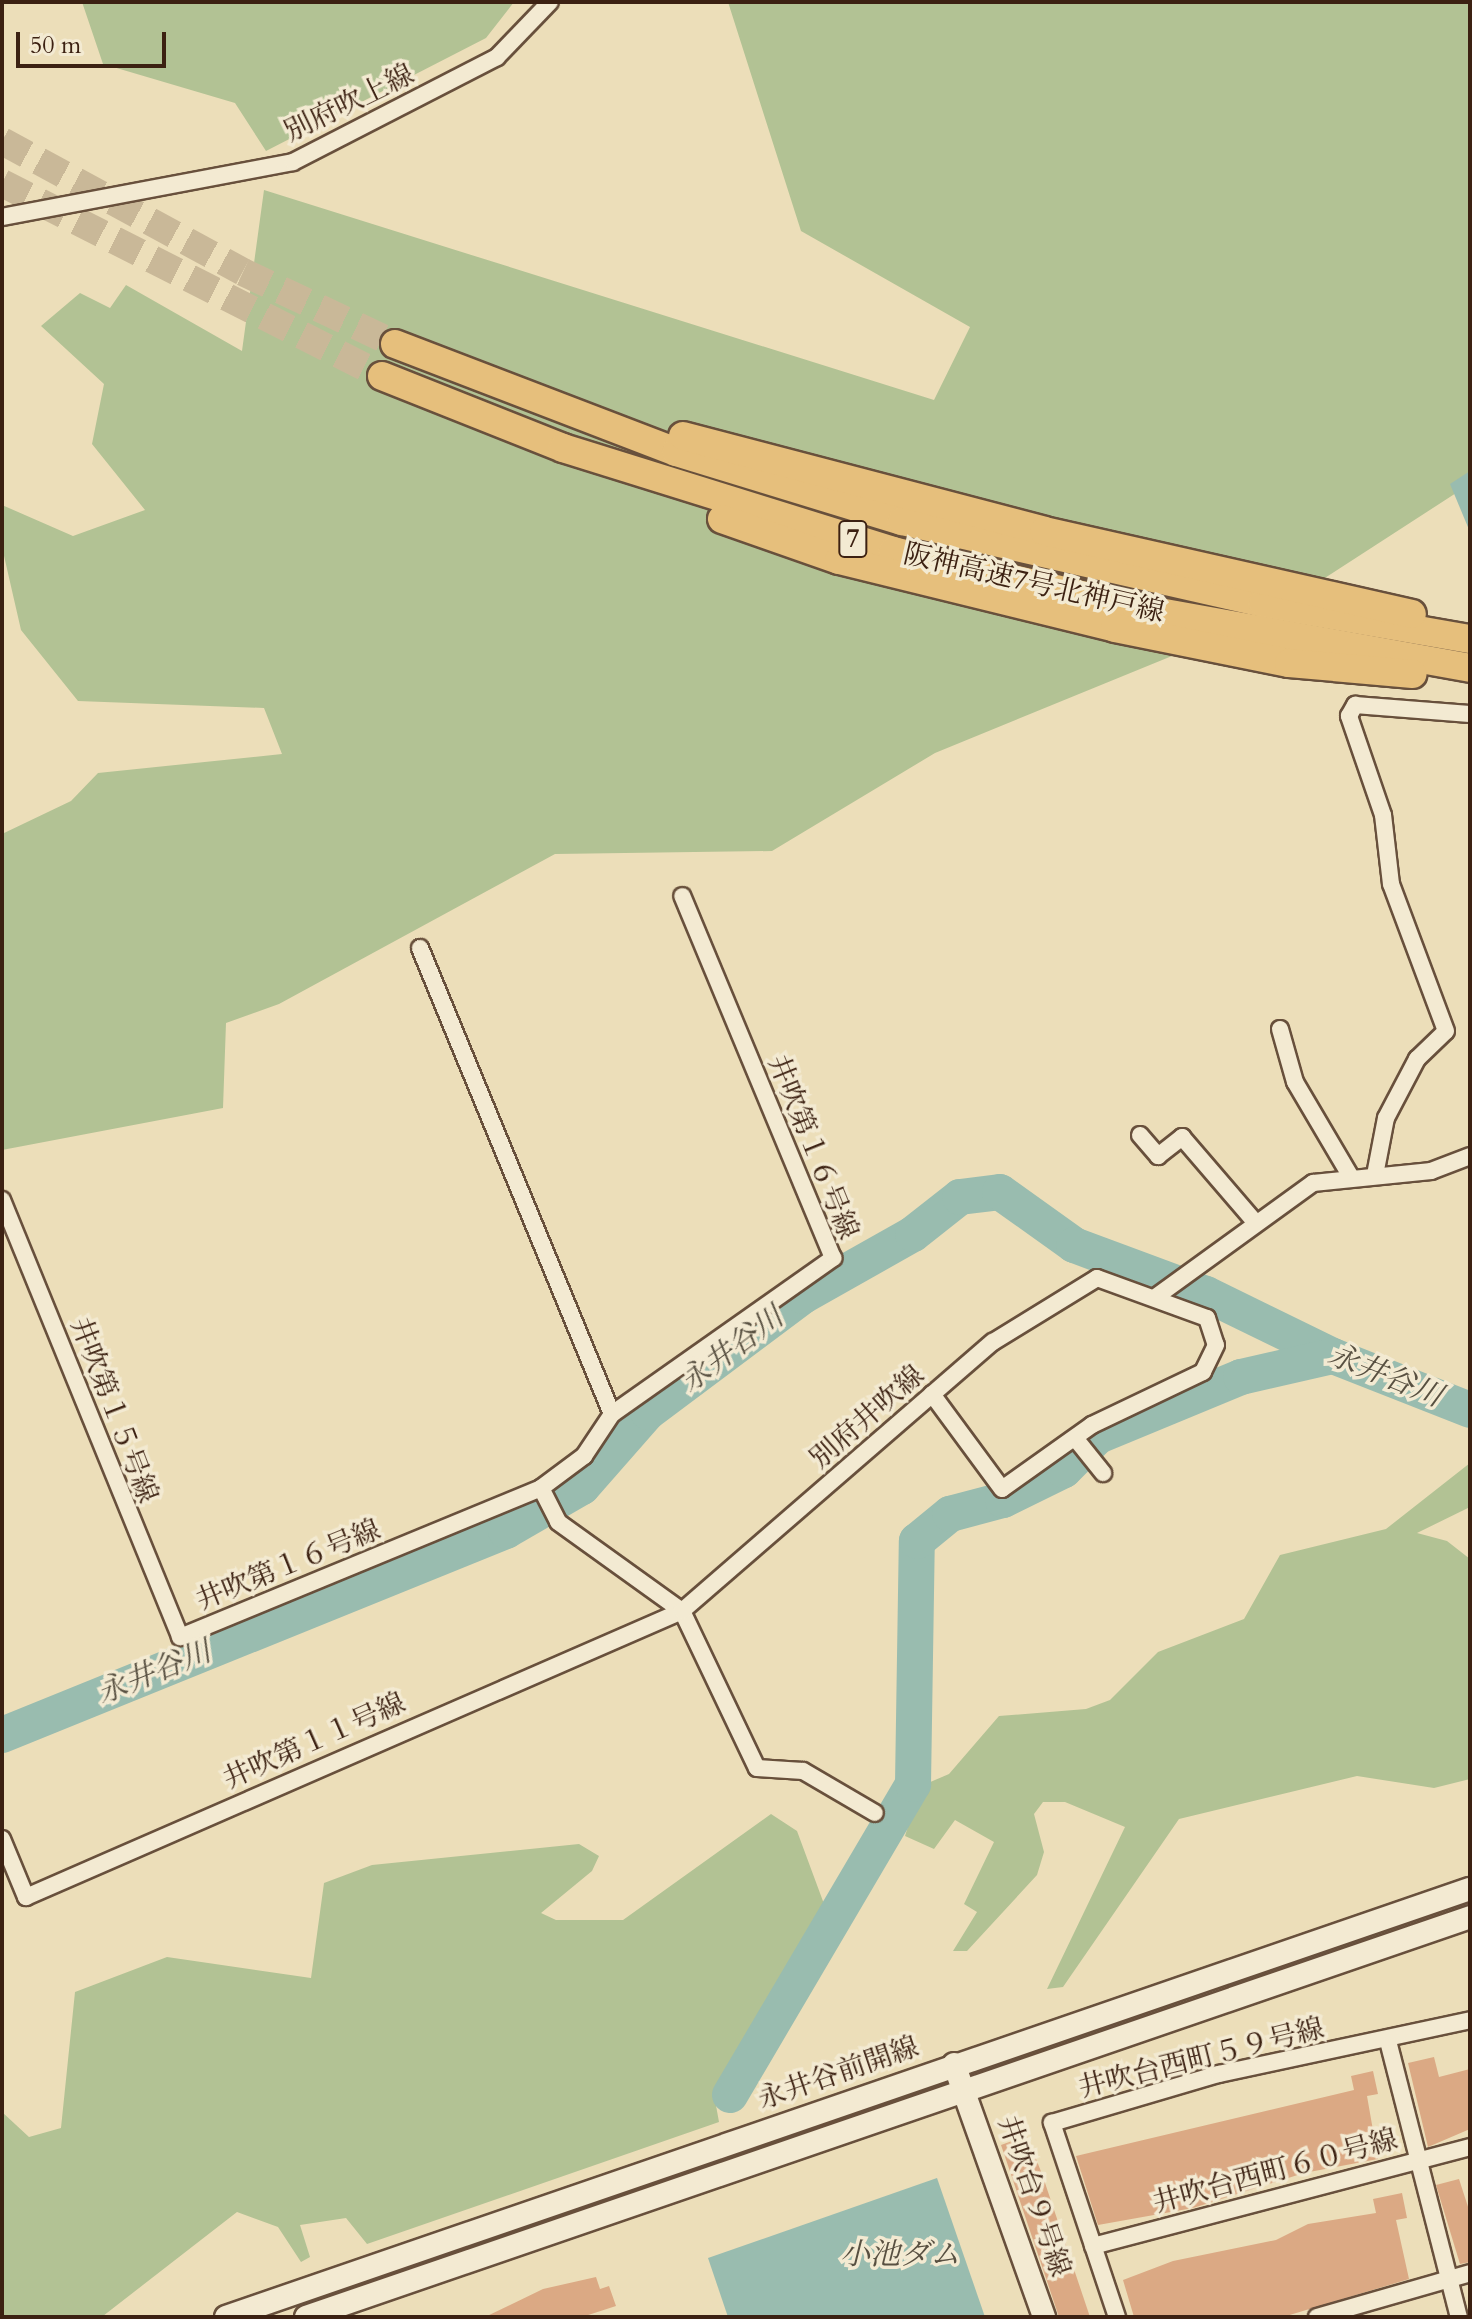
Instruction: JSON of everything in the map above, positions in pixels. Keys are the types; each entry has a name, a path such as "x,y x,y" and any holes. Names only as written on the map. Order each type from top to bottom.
{"highway":[{"name":"阪神高速7号北神戸線","path":"395,344 471,375 788,489 1144,579 1470,639"},
{"path":"471,375 983,516 1470,630"},
{"name":"阪神高速7号北神戸線","path":"382,376 459,409 664,482 893,551 1339,648 1470,668"},
{"path":"459,409 751,530 944,589 1289,663 1470,675"}],"street":[{"name":"別府吹上線","path":"2,217 293,162 497,57 550,2"},
{"path":"1375,1175 1386,1118 1417,1059 1446,1031 1391,884 1383,815 1349,716 1355,705 1470,714"},
{"name":"井吹第１６号線","path":"180,1637 543,1492 584,1456 612,1414 833,1258 682,896"},
{"path":"420,948 612,1414"},
{"path":"1280,1029 1295,1082 1351,1177"},
{"path":"1140,1135 1158,1156 1182,1137 1255,1222"},
{"path":"1157,1296 1197,1274 1255,1222 1313,1183 1431,1171 1470,1156"},
{"name":"井吹第１５号線","path":"2,1200 180,1637"},
{"name":"別府井吹線","path":"682,1611 993,1342 1097,1278 1157,1296"},
{"path":"932,1394 1002,1489 1082,1447 1203,1372 1216,1345 1207,1318 1157,1296"},
{"path":"1082,1447 1103,1473"},
{"path":"543,1492 558,1522 682,1611 757,1768 803,1771 875,1813"},
{"name":"井吹第１１号線","path":"2,1839 26,1897 682,1611"},
{"name":"永井谷前開線","path":"226,2317 1470,1889"},
{"path":"306,2317 967,2094 1470,1917"},
{"name":"井吹台西町５９号線","path":"1117,2317 1052,2123 1219,2074 1388,2041 1470,2020"},
{"path":"1388,2041 1415,2160 1459,2317"},
{"name":"井吹台９号線","path":"954,2064 1044,2317"},
{"name":"井吹台西町６０号線","path":"1093,2246 1470,2147"},
{"path":"1317,2317 1470,2273"}],"green space":[{"path":"82,2 514,2 486,38 266,151 235,103 103,64"},
{"path":"728,2 1470,2 1470,484 1260,620 935,753 772,851 555,854 279,1004 226,1023 223,1108 2,1150 2,834 71,801 98,773 282,754 264,708 78,701 21,630 2,547 2,505 73,536 145,510 92,444 104,384 41,326 80,293 110,308 126,285 242,351 264,190 934,400 970,327 801,231"},
{"path":"1470,1463 1470,1507 1417,1533 1447,1541 1470,1559 1470,1779 1434,1788 1357,1776 1179,1819 1063,1987 1047,1989 1125,1827 1065,1802 1043,1802 1034,1814 1044,1852 1037,1875 967,1951 953,1951 977,1912 964,1904 994,1842 955,1820 934,1849 905,1836 921,1786 949,1774 999,1716 1086,1709 1110,1700 1158,1652 1244,1619 1280,1555 1386,1529"},
{"path":"771,1814 797,1831 827,1912 715,2100 719,2122 367,2244 346,2218 300,2225 310,2257 301,2262 278,2227 237,2212 103,2316 2,2317 2,2112 29,2137 61,2128 75,1992 167,1957 311,1978 324,1883 372,1865 579,1844 599,1856 592,1871 541,1913 556,1920 623,1920"}],"water":[{"path":"1470,471 1470,532 1450,484"},
{"name":"小池ダム","path":"937,2178 985,2317 728,2317 708,2258"}],"building":[{"path":"1434,2057 1439,2077 1470,2069 1470,2129 1428,2147 1408,2063"},
{"path":"1373,2071 1378,2094 1367,2096 1378,2159 1304,2173 1193,2208 1098,2225 1076,2156 1354,2090 1351,2076"},
{"path":"1027,2136 1090,2317 1059,2317 1001,2145"},
{"path":"1459,2179 1470,2213 1470,2262 1460,2264 1436,2185"},
{"path":"1402,2193 1407,2218 1396,2220 1409,2279 1283,2317 1134,2317 1123,2280 1173,2261 1276,2240 1308,2224 1376,2213 1373,2199"},
{"path":"596,2277 600,2289 609,2286 616,2306 582,2317 485,2317 543,2289"}],"waterway":[{"name":"永井谷川","path":"2,1735 506,1531 582,1487 648,1412 803,1296 913,1234 960,1197 1000,1192 1074,1245 1206,1294 1333,1356 1470,1410"},
{"path":"730,2095 913,1784 917,1541 950,1514 1003,1500 1064,1470 1098,1436 1241,1377 1333,1356"}],"tunnel":[{"path":"2,141 243,272 395,344"},
{"path":"2,183 382,376"}]}
